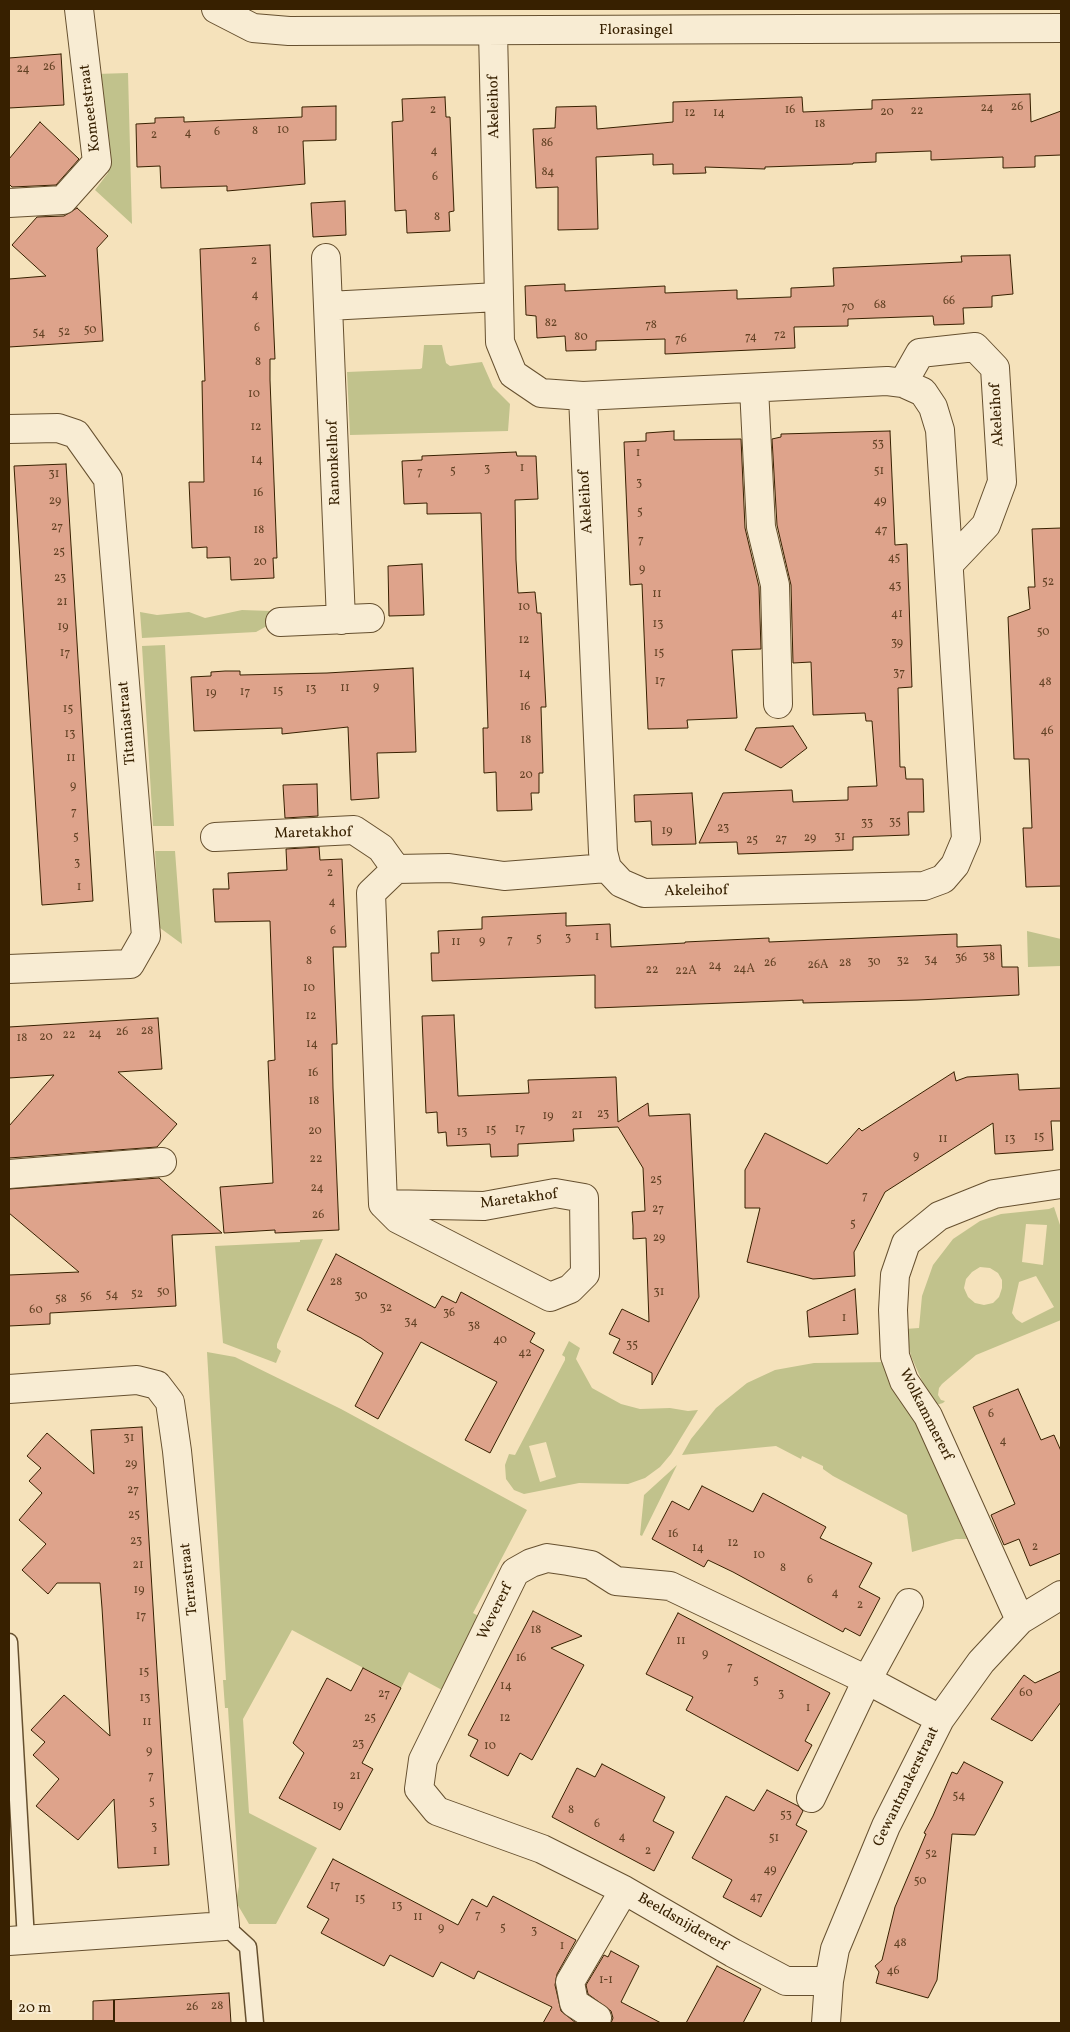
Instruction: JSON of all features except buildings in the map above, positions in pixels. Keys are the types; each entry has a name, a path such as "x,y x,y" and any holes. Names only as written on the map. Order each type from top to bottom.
{"street":[{"name":"Komeetstraat","path":"9,203 63,200 97,162 79,9"},
{"name":"Florasingel","path":"216,9 253,28 289,31 493,31 899,19 1061,28"},
{"name":"Akeleihof","path":"493,31 500,342 514,374 542,393 583,396 887,381 903,383 923,392 933,407 940,430 950,563 966,839 954,865 943,879 924,886 644,893 621,883 607,868 603,852 583,396"},
{"name":"Ranonkelhof","path":"326,258 341,620"},
{"path":"328,306 498,297"},
{"name":"Akeleihof","path":"903,383 920,353 975,347 996,368 1002,482 986,525 950,563"},
{"path":"754,388 761,527 775,585 778,704"},
{"name":"Titaniastraat","path":"9,429 58,428 76,434 108,479 146,936 130,964 9,969"},
{"path":"280,622 370,618"},
{"name":"Maretakhof","path":"215,837 354,830 381,848 396,869"},
{"path":"383,1204 371,893 396,869 449,868 504,876 607,868"},
{"path":"9,1174 162,1162"},
{"name":"Wolkammererf","path":"1020,1620 928,1416 904,1380 896,1356 893,1310 895,1275 906,1243 939,1216 994,1194 1060,1188"},
{"name":"Maretakhof","path":"555,1193 584,1198 585,1274 570,1289 550,1297 398,1219 383,1204 484,1206 555,1193"},
{"name":"Terrastraat","path":"9,1389 137,1380 157,1385 170,1402 177,1451 224,1926"},
{"name":"Wevererf","path":"624,1890 542,1849 437,1810 419,1789 423,1760 515,1572 530,1562 547,1558 591,1565 616,1581 670,1586 867,1680 940,1719"},
{"name":"Gewantmakerstraat","path":"826,2023 829,1981 835,1949 886,1826 940,1719 980,1662 1020,1620 1061,1595"},
{"path":"811,1798 867,1680 910,1603"},
{"name":"Beeldsnijdererf","path":"597,2018 574,2003 570,1982 624,1890 733,1953 786,1981 829,1981"},
{"path":"17,1940 224,1926"}],"lane":[{"path":"9,1642 17,1940"},
{"path":"224,1926 248,1948 255,2023"}],"green space":[{"path":"128,73 132,224 95,190 108,173 96,74"},
{"path":"424,345 442,345 446,363 450,366 482,362 493,387 510,404 508,431 350,435 347,372 420,369 422,368"},
{"path":"242,610 271,611 271,617 267,626 256,632 142,638 140,612 157,615 189,612 205,618"},
{"path":"165,645 174,826 153,826 142,646"},
{"path":"155,851 175,851 182,944 156,925 158,905"},
{"path":"1027,931 1061,939 1061,966 1028,967"},
{"path":"1054,1207 1061,1228 1061,1320 976,1355 942,1384 938,1395 941,1400 945,1401 933,1406 911,1356 905,1329 919,1328 922,1296 933,1265 953,1239 980,1221 1001,1214","holes":["1026,1224 1047,1225 1043,1265 1022,1262","980,1267 990,1268 998,1273 1002,1280 1002,1288 999,1297 993,1303 984,1305 975,1303 968,1297 964,1288 966,1279","1036,1276 1054,1307 1022,1323 1016,1319 1012,1313 1019,1282"]},
{"path":"323,1239 277,1344 277,1348 281,1351 276,1363 223,1343 215,1246 300,1242 300,1240"},
{"path":"569,1341 580,1348 576,1359 592,1388 621,1404 640,1409 670,1408 688,1411 698,1410 671,1454 660,1467 645,1478 628,1484 579,1483 524,1494 514,1490 506,1479 505,1465 509,1454 515,1455 565,1360 565,1357 562,1355","holes":["546,1442 556,1477 540,1482 529,1446"]},
{"path":"207,1352 235,1357 341,1409 527,1510 473,1613 480,1617 442,1690 409,1672 401,1688 292,1630 243,1719 249,1813 317,1848 276,1924 249,1924 236,1902 239,1886 228,1708 225,1708 223,1680 226,1680"},
{"path":"890,1362 967,1539 956,1539 912,1552 907,1515 833,1476 823,1469 823,1466 802,1456 801,1459 776,1446 682,1455 691,1439 716,1408 747,1383 775,1370 814,1363"},
{"path":"677,1465 642,1536 640,1535 644,1495"}]}
